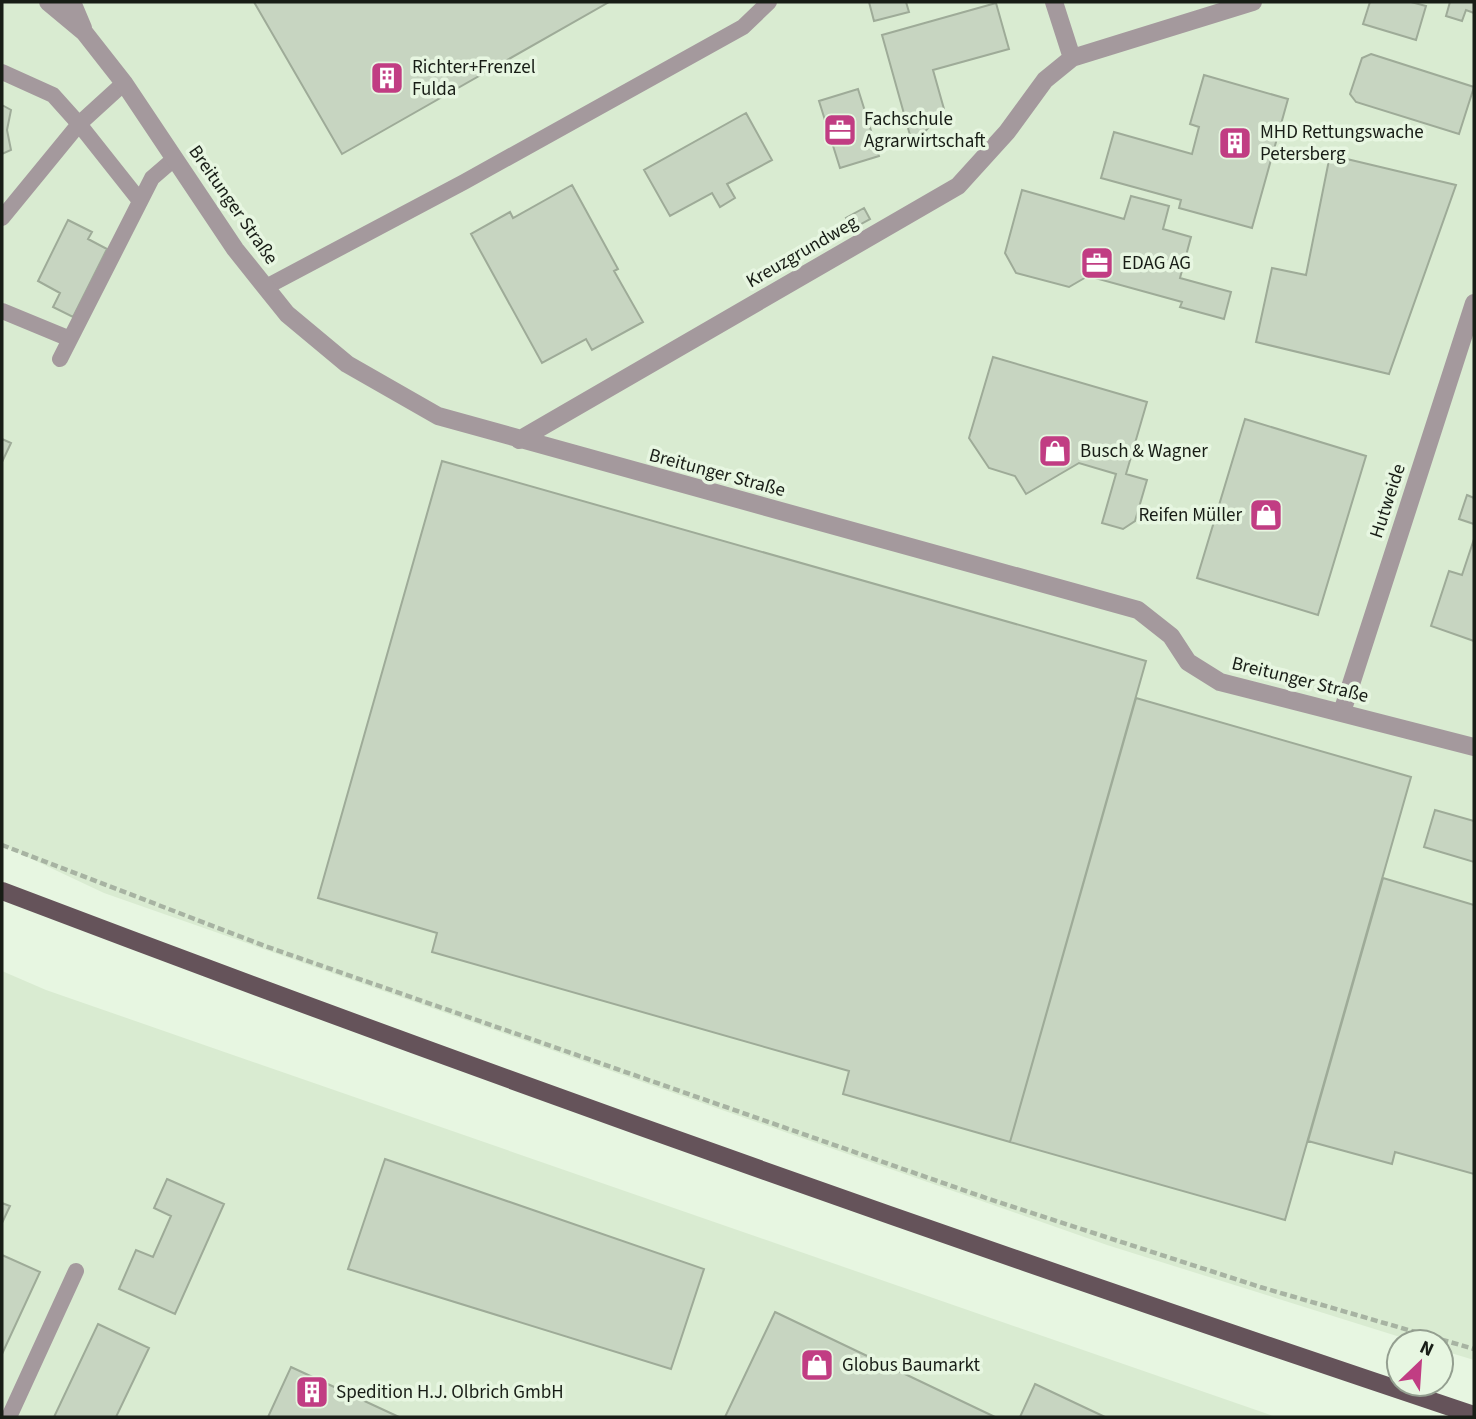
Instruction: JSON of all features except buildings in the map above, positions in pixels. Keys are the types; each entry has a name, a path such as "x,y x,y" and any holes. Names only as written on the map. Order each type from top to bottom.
{"main road":[{"path":"2,891 351,1023 686,1144 1474,1416"}],"street":[{"name":"Breitunger Straße","path":"48,2 84,32 124,82 235,249 287,314 347,364 438,416 1138,610 1171,636 1188,662 1220,682 1474,747"},
{"name":"Breitunger Straße","path":"72,2 84,32"},
{"path":"1054,2 1072,58"},
{"name":"Kreuzgrundweg","path":"519,440 958,186 1007,132 1045,80 1072,58 1253,2"},
{"name":"Hutweide","path":"1342,712 1474,303"}],"lane":[{"path":"265,287 464,182 743,27 769,2"},
{"path":"2,72 53,95 140,201"},
{"path":"2,218 79,124 124,82"},
{"path":"61,359 152,178 174,159"},
{"path":"2,311 71,339"},
{"path":"9,1417 76,1270"}],"path":[{"path":"2,845 265,946 989,1199 1259,1287 1474,1349"}],"shaded area":[{"path":"2,2 1474,2 1474,1360 1455,1354 1455,1328 1385,1328 1385,1332 1107,1245 104,893 2,845"},
{"path":"2,971 46,990 1276,1417 2,1417"}],"place":[{"name":"Richter+Frenzel Fulda","path":"387,78"},
{"name":"Fachschule Agrarwirtschaft","path":"840,130"},
{"name":"MHD Rettungswache Petersberg","path":"1235,143"},
{"name":"EDAG AG","path":"1097,263"},
{"name":"Busch & Wagner","path":"1055,451"},
{"name":"Reifen Müller","path":"1266,515"},
{"name":"Globus Baumarkt","path":"817,1365"},
{"name":"Spedition H.J. Olbrich GmbH","path":"312,1392"}]}
